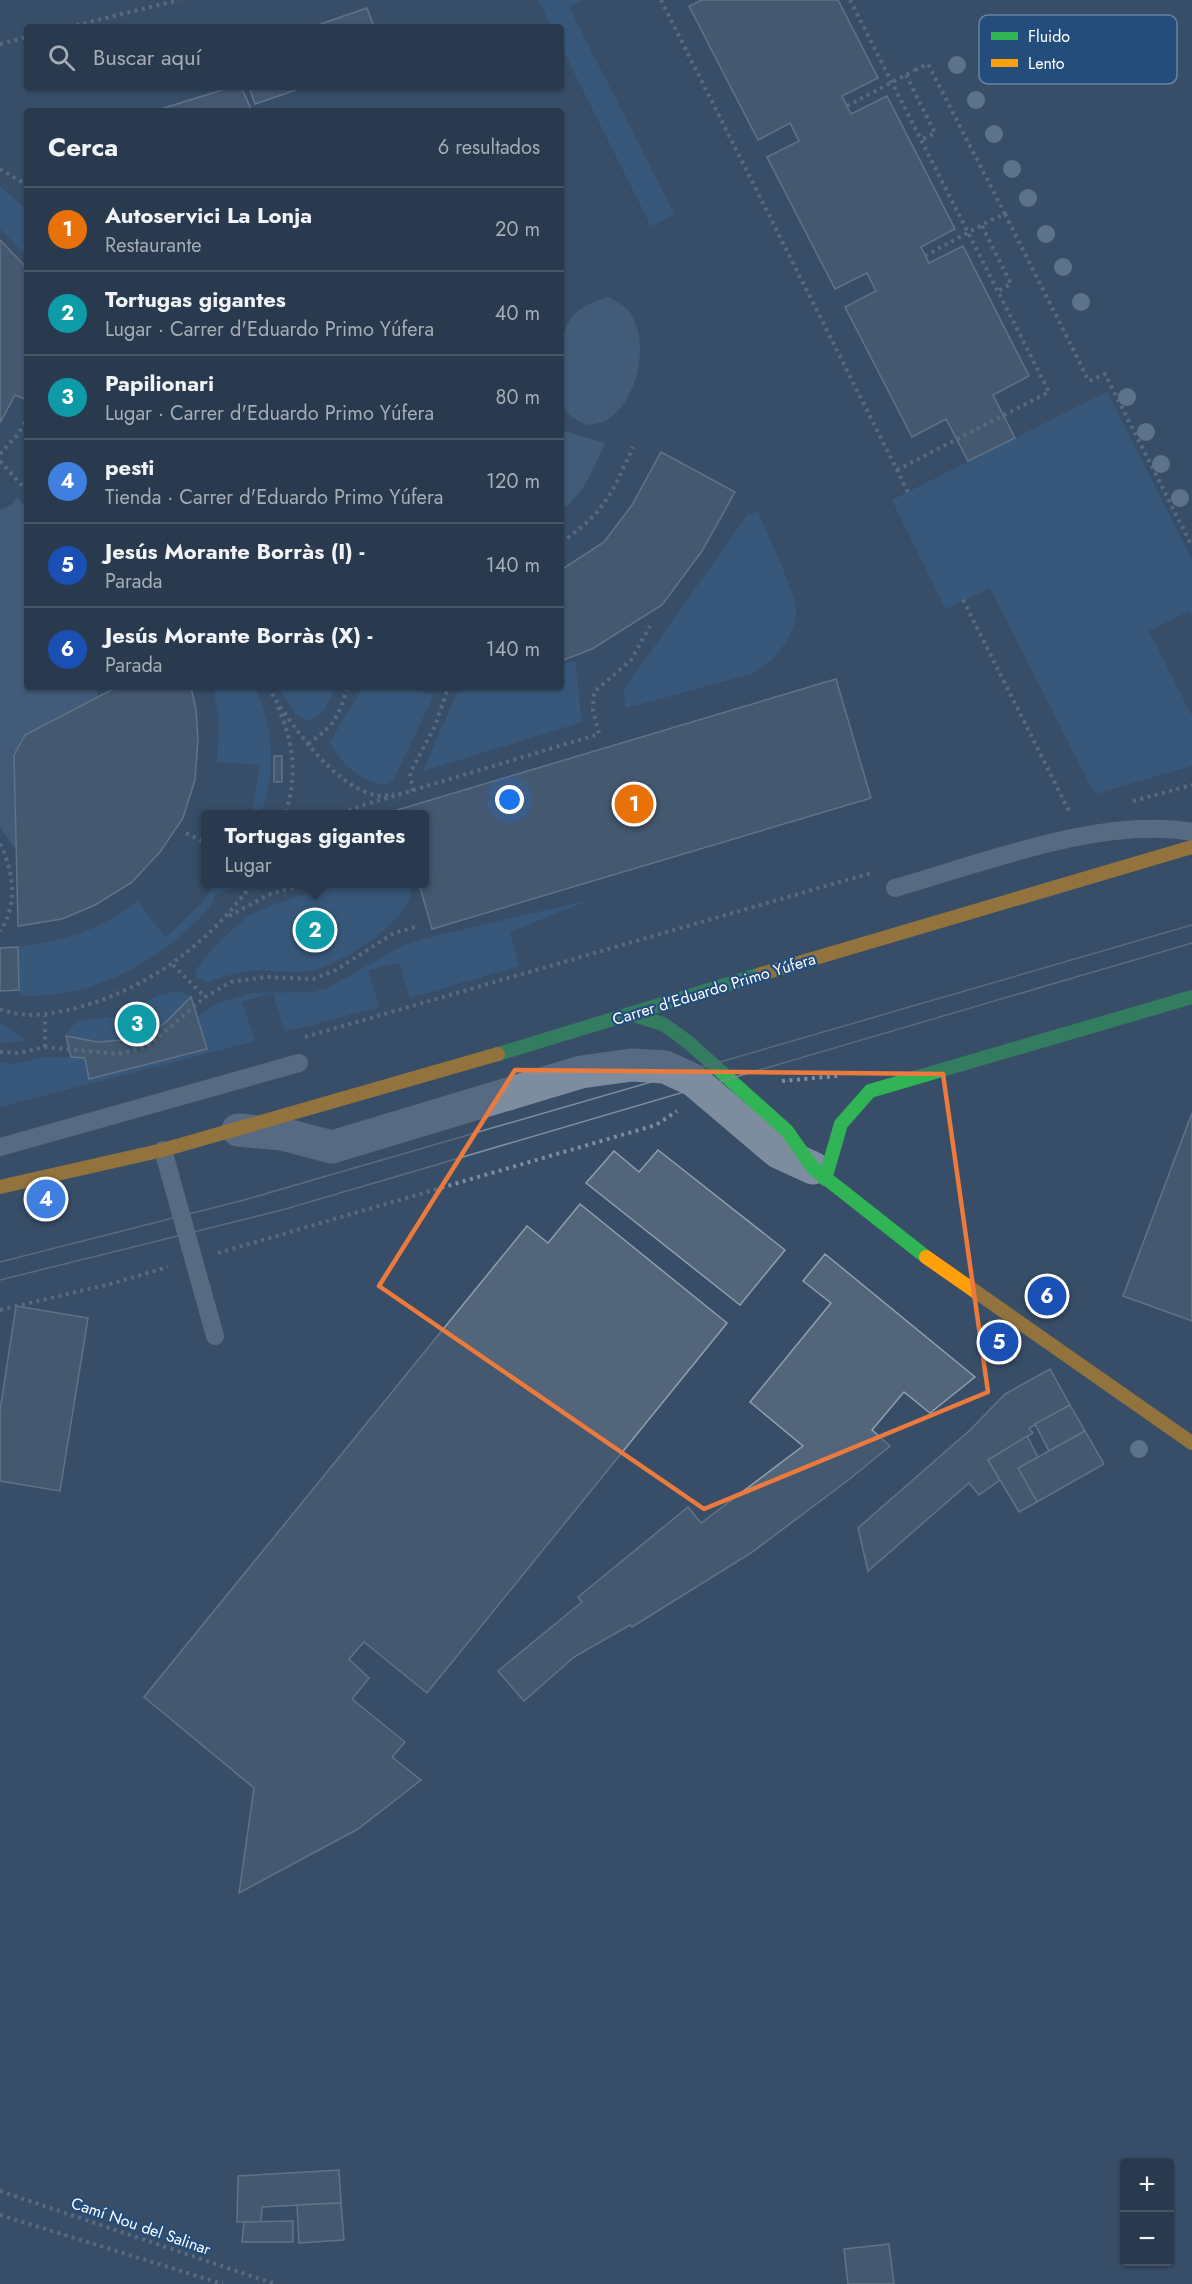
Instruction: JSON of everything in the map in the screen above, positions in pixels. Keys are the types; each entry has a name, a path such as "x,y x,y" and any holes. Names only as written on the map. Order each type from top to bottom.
{"main road":[{"name":"Carrer d'Eduardo Primo Yúfera","path":"0,1186 164,1150 387,1088 888,935 1192,847"},
{"path":"819,1174 841,1124 870,1091 1192,997"},
{"path":"630,1014 647,1017 663,1024 688,1042 787,1131 819,1174 933,1263 1192,1443"}],"street":[{"name":"Carrer d'Eduardo Primo Yúfera","path":"236,1130 282,1134 333,1147 581,1072 632,1065 665,1067 693,1080 771,1146 819,1174"}],"lane":[{"path":"895,888 1096,833 1145,827 1192,832"},
{"path":"0,1147 299,1063"},
{"path":"164,1150 215,1336"}],"path":[{"path":"81,24 179,0"},
{"path":"661,0 908,492"},
{"path":"850,0 1049,392 897,470"},
{"path":"0,44 24,38"},
{"path":"847,106 928,64 1089,381 1105,374 1192,546"},
{"path":"906,75 935,132 921,140"},
{"path":"0,169 24,183"},
{"path":"925,256 1005,214"},
{"path":"982,226 1011,284 998,291"},
{"path":"0,454 24,424"},
{"path":"564,540 588,525 612,493 633,447"},
{"path":"0,461 24,488"},
{"path":"963,600 1071,816 1060,819"},
{"path":"350,810 599,734 593,711 594,692 631,660 650,626"},
{"path":"270,690 308,744 350,783 375,795 404,794"},
{"path":"308,744 333,726 339,716 346,690"},
{"path":"413,791 410,773 435,726 447,692"},
{"path":"272,694 291,742 295,765 286,810"},
{"path":"1126,802 1192,785"},
{"path":"186,833 201,840"},
{"path":"0,844 7,857 12,879 11,902 0,931"},
{"path":"303,1037 882,870"},
{"path":"0,1010 45,1016 95,1003 136,987 172,964 225,917 250,888"},
{"path":"225,917 270,894 291,888"},
{"path":"0,1052 19,1053 45,1047 118,1054 147,1047 205,997 231,982 265,977 313,979 336,970 394,933 419,926"},
{"path":"172,964 205,997"},
{"path":"45,1016 45,1047"},
{"path":"0,1310 110,1284 656,1125 682,1107"},
{"name":"Camí Nou del Salinar","path":"0,2191 275,2284"},
{"path":"0,2215 223,2284"}],"highlighted area":[{"path":"515,1070 943,1074 988,1392 704,1509 379,1286"}],"shaded area":[{"path":"538,0 582,0 569,7 674,214 651,226 564,52 564,24 550,24"},
{"path":"0,186 24,208 24,253 0,229"},
{"path":"609,297 628,310 635,322 640,352 634,384 619,410 606,420 586,425 568,414 564,408 564,335 573,316 593,302"},
{"path":"1107,392 1192,560 1192,616 1189,611 1149,631 1192,716 1192,766 1095,794 990,588 946,609 892,500"},
{"path":"564,431 605,443 582,489 564,508"},
{"path":"17,497 24,505 24,690 97,690 98,697 25,735 14,755 16,850 0,827 0,510 11,505"},
{"path":"758,512 788,582 796,609 794,626 785,643 767,664 751,674 626,708 623,691 748,514"},
{"path":"575,661 582,722 423,771 457,693 468,690 564,690 564,664"},
{"path":"214,690 256,690 266,719 271,750 269,782 262,810 253,810 260,765 217,762 219,720"},
{"path":"281,690 334,690 323,712 309,721 296,715"},
{"path":"361,690 416,690 434,695 393,780 387,785 369,780 353,771 340,758 330,742"},
{"path":"213,888 232,888 215,895 201,917 190,927 132,969 89,987 66,993 19,995 18,947 81,933 109,920 138,901 165,938 200,905"},
{"path":"325,888 411,888 410,896 403,909 378,935 347,956 321,968 298,972 257,970 232,974 207,982 196,977 201,963 228,933 253,914"},
{"path":"589,900 510,932 519,966 410,998 399,963 368,970 379,1007 285,1032 273,993 242,1002 255,1041 0,1107 0,1063 14,1064 45,1057 85,1058 90,1079 207,1049 197,1018 213,1005 252,993 314,992 328,988 402,946"},
{"path":"179,991 191,997 162,1024 136,1038 105,1041 66,1036 71,1028 83,1020 119,1015 155,997"},
{"path":"0,1023 11,1029 25,1041 0,1043"}],"building":[{"path":"702,0 838,0 878,78 842,96 851,114 887,96 955,229 921,247 929,263 963,246 1029,376 993,395 1015,438 968,461 946,419 912,437 845,307 876,291 867,273 835,289 767,157 799,141 790,123 758,140 689,6"},
{"path":"367,8 373,24 321,24"},
{"path":"222,90 242,90 251,108 164,108"},
{"path":"250,90 296,90 255,104"},
{"path":"0,240 24,265 24,399 15,395 0,423"},
{"path":"661,452 735,492 702,551 662,605 592,649 564,660 564,568 604,542 632,505"},
{"path":"836,679 871,798 432,929 420,888 429,888 429,810 397,810"},
{"path":"111,690 192,690 196,709 198,739 195,780 183,818 160,852 131,883 95,905 62,919 18,926 14,755 25,735"},
{"path":"274,756 282,756 282,782 274,782"},
{"path":"18,947 19,990 0,991 0,948"},
{"path":"191,997 207,1049 89,1079 85,1058 71,1057 66,1036 98,1042 135,1039 150,1034"},
{"path":"1192,1113 1192,1321 1123,1296"},
{"path":"658,1150 785,1250 740,1305 586,1183 614,1151 639,1172"},
{"path":"580,1204 727,1323 427,1693 364,1642 349,1659 369,1678 352,1699 405,1742 392,1757 421,1780 358,1829 239,1893 254,1788 144,1697 527,1226 548,1243"},
{"path":"825,1254 975,1377 930,1413 904,1392 872,1430 890,1446 851,1478 751,1553 632,1627 630,1625 574,1657 524,1701 498,1671 582,1602 578,1597 688,1507 701,1523 803,1446 750,1402 831,1303 803,1281"},
{"path":"16,1306 88,1318 60,1491 0,1481 0,1411"},
{"path":"1050,1369 1070,1405 1029,1428 1033,1433 988,1460 1000,1480 979,1495 969,1483 868,1571 858,1528 970,1430 1005,1394"},
{"path":"1070,1405 1085,1431 1049,1451 1035,1424"},
{"path":"1085,1431 1104,1464 1037,1502 1018,1468"},
{"path":"1027,1436 1038,1457 1018,1468 1037,1502 1019,1512 988,1460"},
{"path":"339,2170 341,2203 262,2207 261,2222 237,2222 238,2176"},
{"path":"341,2203 344,2240 299,2243 297,2205"},
{"path":"293,2221 293,2242 242,2242 244,2222"},
{"path":"889,2244 894,2284 848,2284 844,2249"}],"tram line":[{"path":"0,1262 244,1200 1192,925"},
{"path":"0,1280 282,1210 1192,943"}],"traffic: fast":[{"path":"498,1054 761,974"},
{"path":"825,1179 841,1124 870,1091 1192,997"},
{"path":"630,1014 663,1024 688,1042 787,1131 813,1168 926,1257"}],"traffic: slow":[{"path":"761,974 1192,847"},
{"path":"0,1187 163,1150 498,1054"},
{"path":"926,1257 1192,1443"}],"place":[{"name":"Autoservici La Lonja","path":"634,804"},
{"name":"Tortugas gigantes","path":"315,930"},
{"name":"Papilionari","path":"137,1024"},
{"name":"pesti","path":"46,1199"},
{"name":"Jesús Morante Borràs (X) -","path":"1047,1296"},
{"name":"Jesús Morante Borràs (I) -","path":"999,1342"}]}
